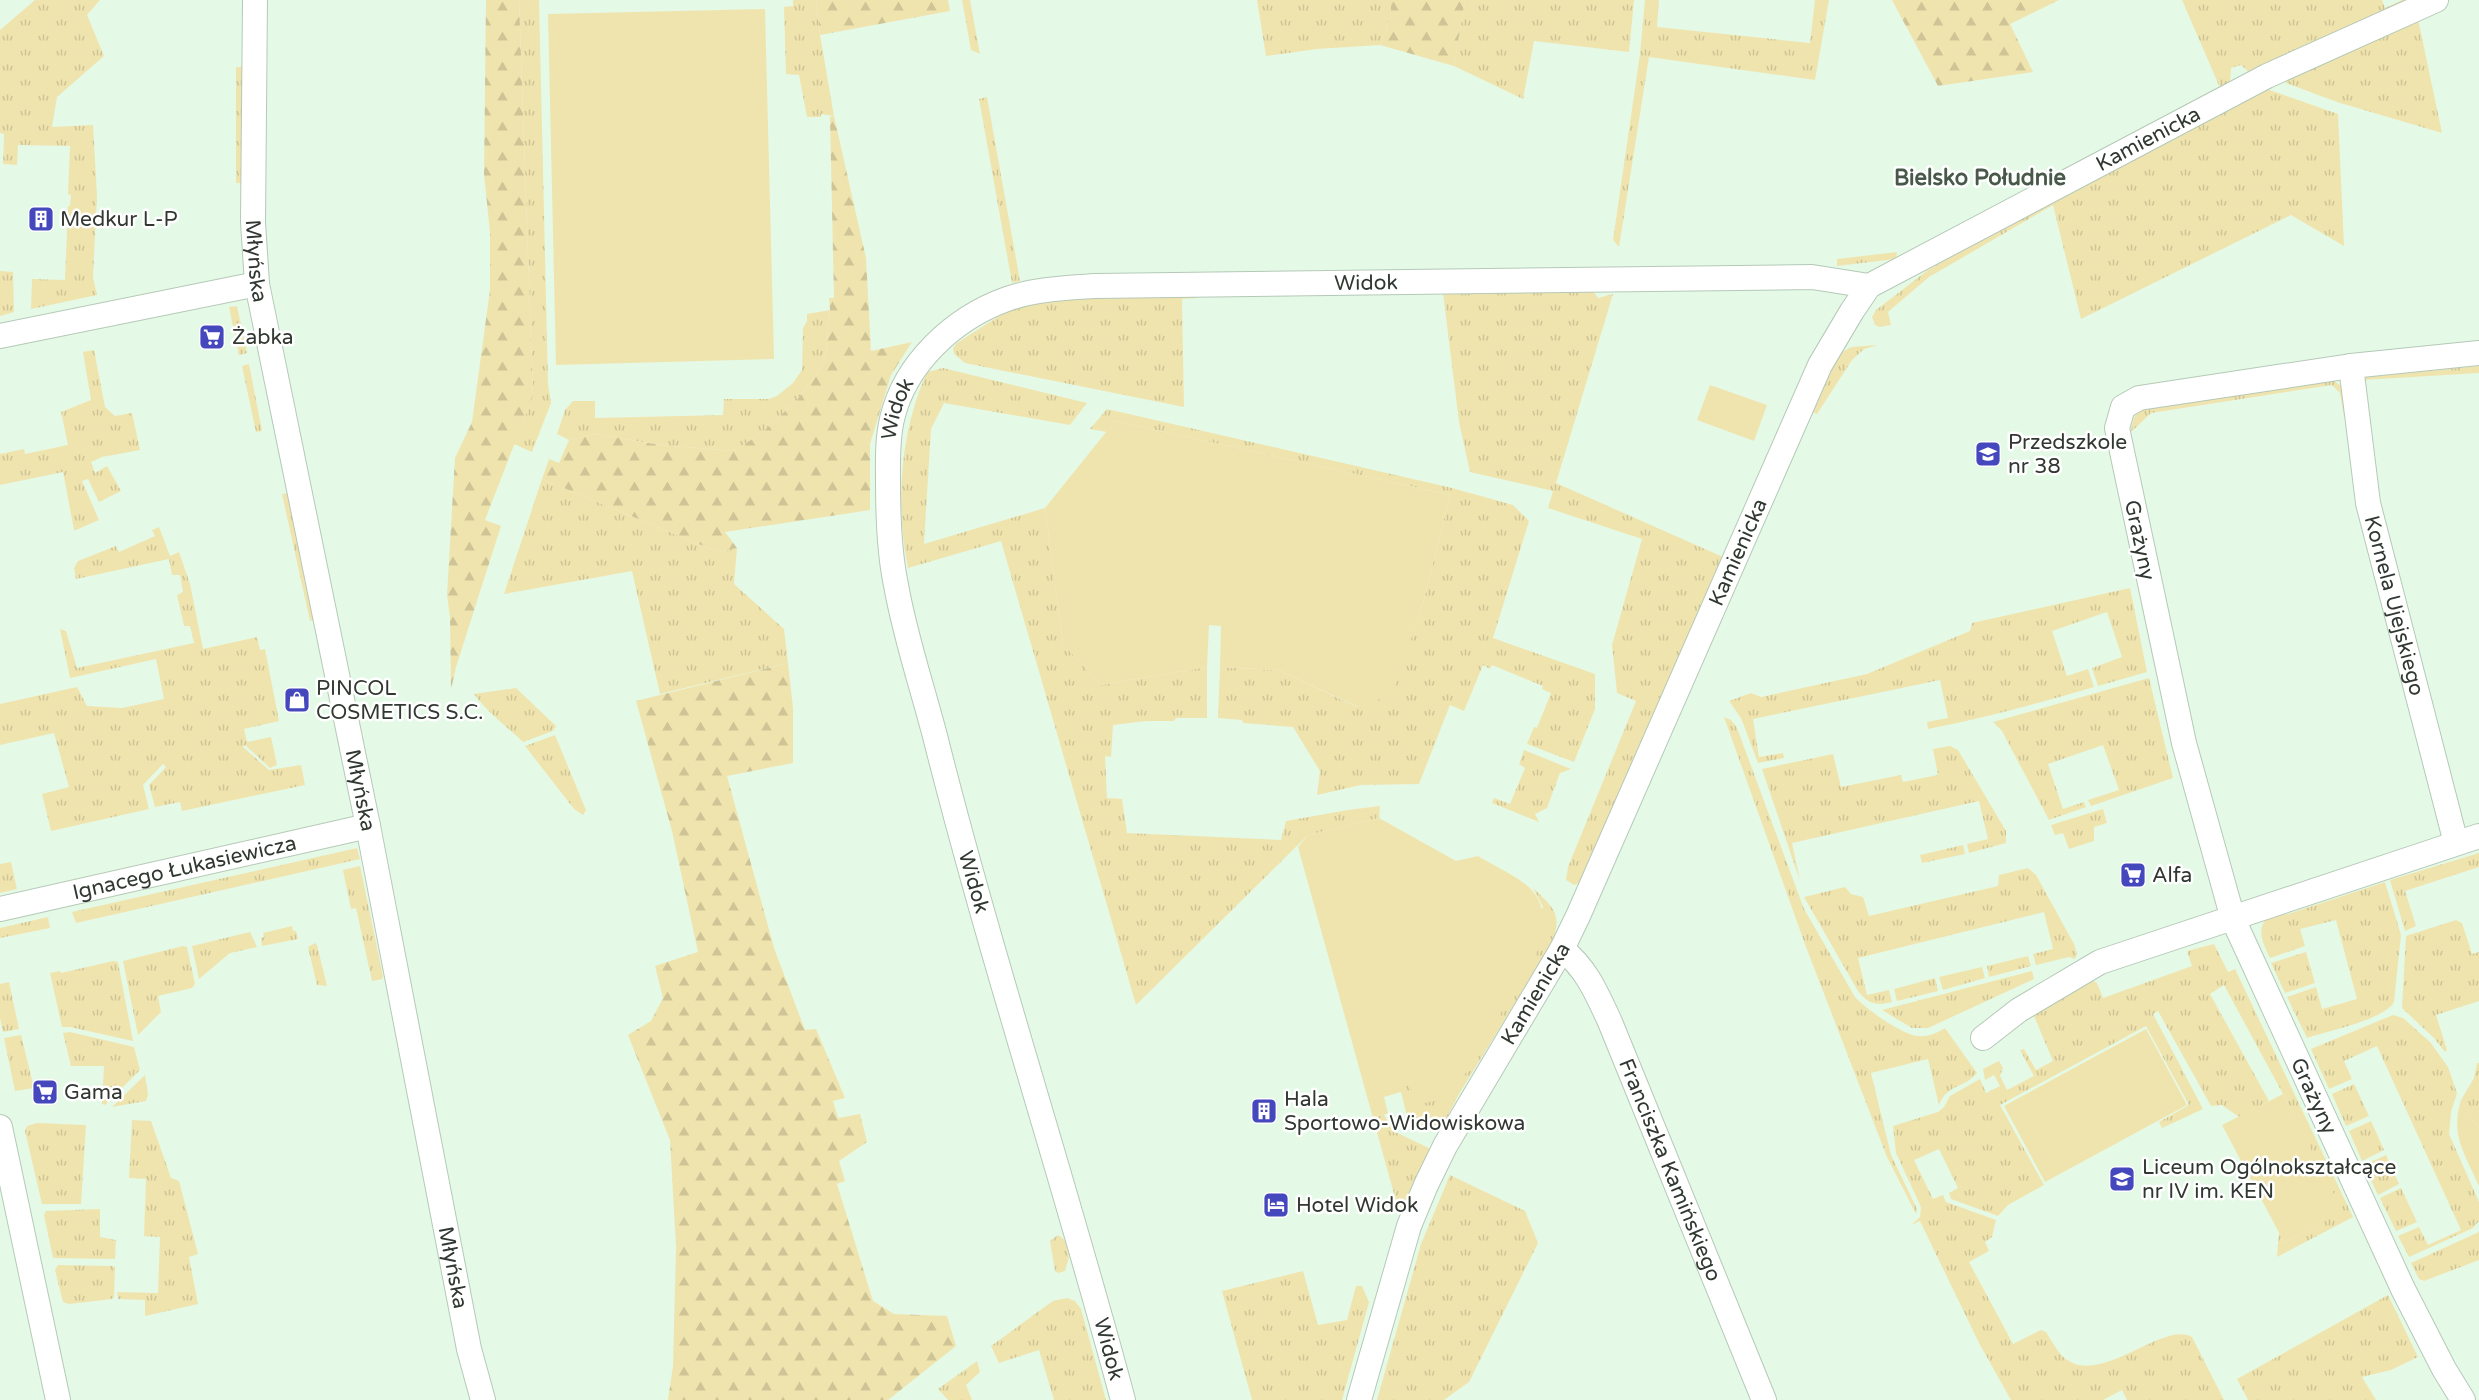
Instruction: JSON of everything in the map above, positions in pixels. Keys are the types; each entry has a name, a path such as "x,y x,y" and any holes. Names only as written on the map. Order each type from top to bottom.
{"street":[{"name":"Młyńska","path":"255,0 253,222 257,284 368,826 469,1349 483,1400"},
{"name":"Kamienicka","path":"1359,1400 1409,1226 1425,1185 1445,1146 1562,949 1816,374 1833,342 1869,286 2267,76 2436,0"},
{"name":"Widok","path":"1123,1400 967,858 896,586 888,512 888,451 892,419 914,369 945,336 983,309 1010,298 1053,289 1107,286 1812,277 1869,286"},
{"path":"0,336 257,284"},
{"name":"Grażyny","path":"2463,1400 2444,1369 2403,1289 2232,919 2184,743 2117,436 2118,421 2123,407 2139,398 2351,366 2479,353"},
{"name":"Kornela Ujejskiego","path":"2351,366 2368,503 2456,843"},
{"name":"Ignacego Łukasiewicza","path":"0,909 368,826"},
{"path":"1983,1038 2019,1010 2100,962 2479,836"},
{"name":"Franciszka Kamińskiego","path":"1562,949 1580,965 1592,984 1764,1400"},
{"path":"0,1127 57,1400"}],"green space":[{"path":"35,0 100,0 87,15 104,56 57,97 52,127 93,125 97,195 93,277 97,295 31,309 32,279 65,280 68,206 70,206 71,195 68,194 70,146 18,145 17,165 3,164 4,134 0,133 0,30"},
{"path":"486,0 519,0 533,396 485,520 501,526 456,667 451,690 450,617 447,595 455,458 472,422 490,290 490,232 484,174"},
{"path":"519,0 539,0 548,384 551,403 532,452 514,444 533,396"},
{"path":"793,0 816,0 834,116 821,114 821,117 807,117 799,75 786,74 784,7 793,6"},
{"path":"816,0 948,0 950,11 820,35"},
{"path":"962,0 970,0 980,54 971,50"},
{"path":"1257,0 1391,0 1391,17 1380,45 1317,49 1266,56"},
{"path":"1391,0 1465,0 1454,66 1380,45 1391,17"},
{"path":"1465,0 1634,0 1629,52 1534,41 1523,99 1454,66"},
{"path":"1645,0 1659,0 1657,27 1810,43 1815,0 1829,0 1815,80 1649,57 1619,247 1613,240 1640,54"},
{"path":"1892,0 2059,0 2010,24 2033,72 1938,86"},
{"path":"2182,0 2382,0 2385,8 2402,0 2416,0 2253,76 2241,65 2231,68 2230,84 2221,90"},
{"path":"765,9 774,359 556,365 548,14"},
{"path":"2418,19 2442,133 2337,102 2286,83 2285,80"},
{"path":"236,67 243,67 243,183 236,183"},
{"path":"2267,89 2338,114 2344,246 2291,215 2081,319 2053,205 1929,277 1888,312 1891,325 1880,327 1875,325 1872,317 1876,310 1928,270 2052,199"},
{"path":"987,97 1020,281 1012,283 979,99"},
{"path":"834,116 866,258 871,351 912,342 891,375 870,444 870,510 725,532 737,548 718,552 542,479 549,459 559,463 569,440 595,434 660,445 734,451 763,432 797,400 825,362 829,298 834,298 830,117"},
{"path":"1897,252 1896,259 1837,266 1837,259"},
{"path":"0,271 13,272 14,312 0,316"},
{"path":"1593,291 1598,298 1613,294 1556,483 1723,557 1582,882 1574,885 1566,880 1568,867 1636,701 1617,693 1612,645 1642,539 1548,508 1553,491 1470,472 1459,422 1443,293"},
{"path":"1196,294 1198,298 1182,299 1184,407 965,363 954,354 953,348 957,343 1013,307 1073,296"},
{"path":"237,306 247,353 239,355 229,307"},
{"path":"830,310 825,362 797,400 763,432 734,451 660,445 595,434 569,440 557,434 565,410 573,401 595,401 595,418 723,415 724,399 769,399 777,396 793,383 802,370 803,328 807,321 807,314"},
{"path":"1878,345 1864,349 1852,360 1817,414 1810,411 1839,354 1851,347"},
{"path":"94,350 105,407 115,416 132,413 140,450 102,457 91,462 95,473 107,466 121,491 99,502 88,479 82,481 99,520 74,530 63,472 0,485 0,454 24,449 25,454 68,445 61,412 91,400 83,352"},
{"path":"249,364 262,431 256,432 242,366"},
{"path":"2479,366 2479,373 2363,380 2365,377"},
{"path":"943,368 1087,403 1070,425 944,403 931,429 924,544 1045,508 1063,644 1101,685 1207,667 1207,718 1176,718 1174,721 1146,721 1113,725 1111,757 1105,756 1107,798 1122,799 1127,833 1281,840 1286,821 1380,806 1379,818 1308,835 1136,1005 1001,541 908,568 901,494 906,444 918,395 927,372"},
{"path":"2333,380 2342,387 2347,414 2344,417 2340,393 2332,385 2151,413 2131,432 2136,414 2145,408"},
{"path":"1710,385 1767,405 1754,441 1697,420"},
{"path":"1107,409 1452,488 1513,505 1529,521 1493,638 1595,674 1595,709 1574,762 1527,744 1534,727 1537,728 1551,693 1542,689 1543,686 1492,665 1490,669 1483,665 1464,711 1450,705 1419,784 1361,785 1317,795 1320,771 1293,727 1243,723 1242,720 1218,718 1220,667 1279,670 1357,707 1392,694 1423,603 1450,495 1115,421 1107,432 1090,429"},
{"path":"1115,421 1450,495 1423,603 1393,694 1358,707 1279,670 1220,667 1221,626 1209,625 1207,667 1101,685 1063,644 1045,508"},
{"path":"542,479 718,552 737,548 734,584 784,629 788,663 660,694 632,571 504,594"},
{"path":"290,493 317,619 310,621 282,494"},
{"path":"159,527 170,556 179,552 190,584 203,649 257,637 260,650 265,649 279,721 244,729 247,742 271,737 277,765 270,768 245,745 243,747 269,770 301,765 305,785 182,811 180,802 155,807 149,785 166,767 163,764 143,785 149,809 51,831 42,794 69,787 54,733 0,745 0,704 77,687 87,706 122,708 164,699 156,659 70,678 60,629 66,631 77,668 194,643 190,626 184,626 177,595 183,592 180,575 172,575 169,559 76,579 74,568 78,561 116,546 119,552 155,536 152,530"},
{"path":"2130,588 2147,672 2098,686 2092,668 2122,657 2107,612 2052,631 2067,676 2088,669 2094,687 2053,699 1928,729 1927,722 1948,718 1940,680 1753,719 1759,757 1783,753 1784,758 1758,763 1741,718 1729,701 1751,693 1761,697 1867,674 1970,631 1972,623"},
{"path":"788,663 793,708 793,763 727,776 774,948 805,1030 816,1029 845,1098 833,1101 838,1118 860,1114 867,1142 839,1161 845,1181 837,1184 873,1301 894,1314 947,1316 956,1346 888,1400 668,1400 673,1366 676,1247 670,1140 628,1035 651,1021 663,998 655,966 698,952 672,831 636,701"},
{"path":"2149,678 2173,778 2091,806 2088,800 2119,790 2103,745 2048,764 2063,809 2084,802 2086,807 2049,820 2002,731 1993,722"},
{"path":"516,688 556,726 553,731 523,742 474,694"},
{"path":"1724,717 1731,720 1737,728 1804,909 1855,997 1885,1021 1911,1035 1929,1035 1945,1028 1977,1073 1947,1093 1939,1105 1928,1059 1871,1073 1891,1155 1917,1209 1916,1214 1887,1157 1806,947"},
{"path":"555,735 586,810 583,815 574,809 525,746"},
{"path":"1950,746 1958,750 2006,831 2006,843 1969,853 1967,844 1988,839 1979,801 1792,843 1800,881 1762,769 1833,754 1841,787 1901,775 1903,782 1938,775 1933,749"},
{"path":"1524,750 1571,769 1560,773 1547,808 1535,814 1539,822 1492,803 1494,798 1510,804 1525,768 1519,764"},
{"path":"2103,809 2107,823 2094,827 2094,841 2069,849 2063,833 2055,835 2051,825"},
{"path":"1379,818 1456,861 1478,856 1520,880 1537,898 1542,910 1543,925 1541,945 1452,1096 1417,1105 1409,1084 1378,1093 1384,1114 1373,1118 1298,847 1308,835"},
{"path":"1963,845 1965,854 1922,863 1920,855"},
{"path":"357,848 360,859 76,923 72,912"},
{"path":"2479,853 2479,867 2405,891 2416,926 2405,931 2390,880"},
{"path":"11,862 17,889 0,893 0,864"},
{"path":"360,866 383,976 382,979 372,981 356,908 351,909 343,870"},
{"path":"2028,868 2036,875 2074,944 2077,954 2075,959 2069,957 2036,965 2033,954 2053,949 2044,912 1858,958 1867,995 1889,990 1892,1002 1886,1003 1877,1004 1869,1001 1858,991 1804,897 1845,887 1851,894 1863,897 1869,916 1998,886 1999,875"},
{"path":"2385,882 2401,935 2394,1002 2379,1014 2367,1019 2307,1038 2287,997 2316,987 2322,1009 2357,999 2336,920 2300,929 2305,946 2270,958 2262,936 2262,926 2269,916 2288,914"},
{"path":"1533,888 1554,912 1556,925 1552,943 1459,1094 1440,1131 1408,1120 1401,1092 1384,1097 1388,1113 1384,1115 1395,1132 1431,1149 1405,1208 1402,1209 1396,1201 1373,1118 1384,1114 1377,1093 1410,1083 1417,1105 1543,907"},
{"path":"48,917 50,928 0,938 0,928"},
{"path":"2456,920 2462,923 2472,954 2479,952 2479,1001 2436,1015 2447,1050 2445,1052 2434,1038 2402,1008 2406,936"},
{"path":"292,926 298,939 262,946 263,933"},
{"path":"250,932 257,947 230,953 199,979 192,946"},
{"path":"315,943 327,986 317,985 308,947"},
{"path":"2214,944 2228,972 2235,969 2353,1217 2277,1257 2279,1232 2284,1242 2342,1212 2283,1094 2224,985 2210,994 2269,1101 2239,1117 2222,1105 2211,1106 2158,1011 2153,1014 2203,1109 2162,1128 2159,1122 2189,1105 2146,1026 2000,1105 2044,1185 2008,1205 1998,1216 1951,1199 1949,1193 1958,1188 1939,1149 1914,1160 1933,1199 1943,1195 1946,1202 1996,1220 1992,1237 1985,1242 1989,1251 1969,1262 2013,1344 2041,1330 2046,1332 2065,1359 2083,1366 2116,1359 2166,1337 2180,1334 2192,1337 2224,1400 2127,1400 2122,1390 2103,1400 2011,1400 1979,1343 1920,1221 1911,1225 1920,1217 1921,1207 1896,1153 1893,1126 1938,1112 1950,1096 1980,1079 1986,1093 2000,1086 1994,1075 1985,1080 1983,1069 1999,1061 2003,1068 2000,1076 2007,1090 2034,1076 2020,1050 2024,1049 2036,1070 2053,1061 2031,1009 2085,977 2097,983 2103,998 2192,966 2187,951"},
{"path":"183,946 187,947 195,984 192,988 158,996 161,1012 138,1035 123,961"},
{"path":"2306,952 2315,983 2285,993 2271,963"},
{"path":"2028,956 2031,966 1989,977 1987,966"},
{"path":"113,961 118,962 133,1041 62,1027 50,973 60,971 61,973"},
{"path":"1982,967 1985,978 1943,990 1939,977"},
{"path":"2032,971 2034,979 1928,1028 1912,1028 1882,1010"},
{"path":"1935,978 1938,991 1897,1001 1894,989"},
{"path":"9,982 19,1029 3,1032 0,1018 0,984"},
{"path":"2393,1015 2403,1018 2430,1042 2448,1067 2457,1093 2451,1112 2449,1134 2479,1202 2479,1221 2473,1228 2409,1257 2398,1236 2419,1227 2428,1245 2461,1230 2377,1046 2344,1061 2352,1079 2329,1089 2311,1049"},
{"path":"2146,1029 2187,1105 2045,1182 2004,1106"},
{"path":"70,1032 134,1047 140,1070 105,1105 102,1104 104,1066 71,1066 63,1033"},
{"path":"21,1035 34,1088 15,1091 4,1038"},
{"path":"2477,1063 2479,1063 2479,1128 2461,1100 2474,1078"},
{"path":"145,1075 148,1095 146,1101 112,1107"},
{"path":"2354,1084 2369,1116 2346,1126 2332,1094"},
{"path":"2283,1094 2343,1212 2284,1242 2222,1125"},
{"path":"2461,1100 2479,1128 2479,1186 2464,1154 2458,1134 2458,1112"},
{"path":"132,1120 151,1121 171,1178 179,1181 198,1254 189,1257 198,1304 145,1316 145,1300 118,1299 117,1292 158,1293 160,1237 144,1236 146,1179 129,1178"},
{"path":"2371,1121 2384,1150 2362,1161 2349,1131"},
{"path":"37,1123 86,1125 81,1204 42,1204 25,1131 27,1126"},
{"path":"2386,1155 2399,1184 2378,1195 2364,1165"},
{"path":"1450,1175 1525,1211 1538,1243 1469,1382 1444,1400 1377,1400 1421,1244"},
{"path":"2401,1188 2417,1222 2396,1231 2380,1198"},
{"path":"100,1209 100,1237 116,1240 115,1259 53,1258 44,1215 46,1211"},
{"path":"2479,1232 2479,1260 2424,1281 2419,1279 2411,1263"},
{"path":"1058,1235 1066,1241 1069,1257 1065,1271 1058,1273 1055,1271 1050,1241"},
{"path":"58,1265 115,1267 114,1297 69,1304 63,1302 55,1270"},
{"path":"1303,1271 1318,1325 1347,1320 1356,1286 1362,1286 1369,1302 1342,1400 1252,1400 1222,1291"},
{"path":"2388,1295 2418,1357 2391,1370 2362,1377 2376,1400 2248,1400 2237,1379"},
{"path":"1067,1298 1075,1301 1081,1309 1106,1400 1054,1400 1039,1350 999,1363 991,1346 1053,1301"},
{"path":"977,1361 980,1372 966,1385 972,1400 948,1400 938,1389"}],"place":[{"name":"Medkur L-P","path":"41,219"},
{"name":"Żabka","path":"212,337"},
{"name":"Przedszkole nr 38","path":"1988,454"},
{"name":"PINCOL COSMETICS S.C.","path":"297,700"},
{"name":"Alfa","path":"2133,875"},
{"name":"Gama","path":"45,1092"},
{"name":"Hala Sportowo-Widowiskowa","path":"1264,1111"},
{"name":"Liceum Ogólnokształcące nr IV im. KEN","path":"2122,1179"},
{"name":"Hotel Widok","path":"1276,1205"}],"district":[{"name":"Bielsko Południe","path":"1980,177"}]}
